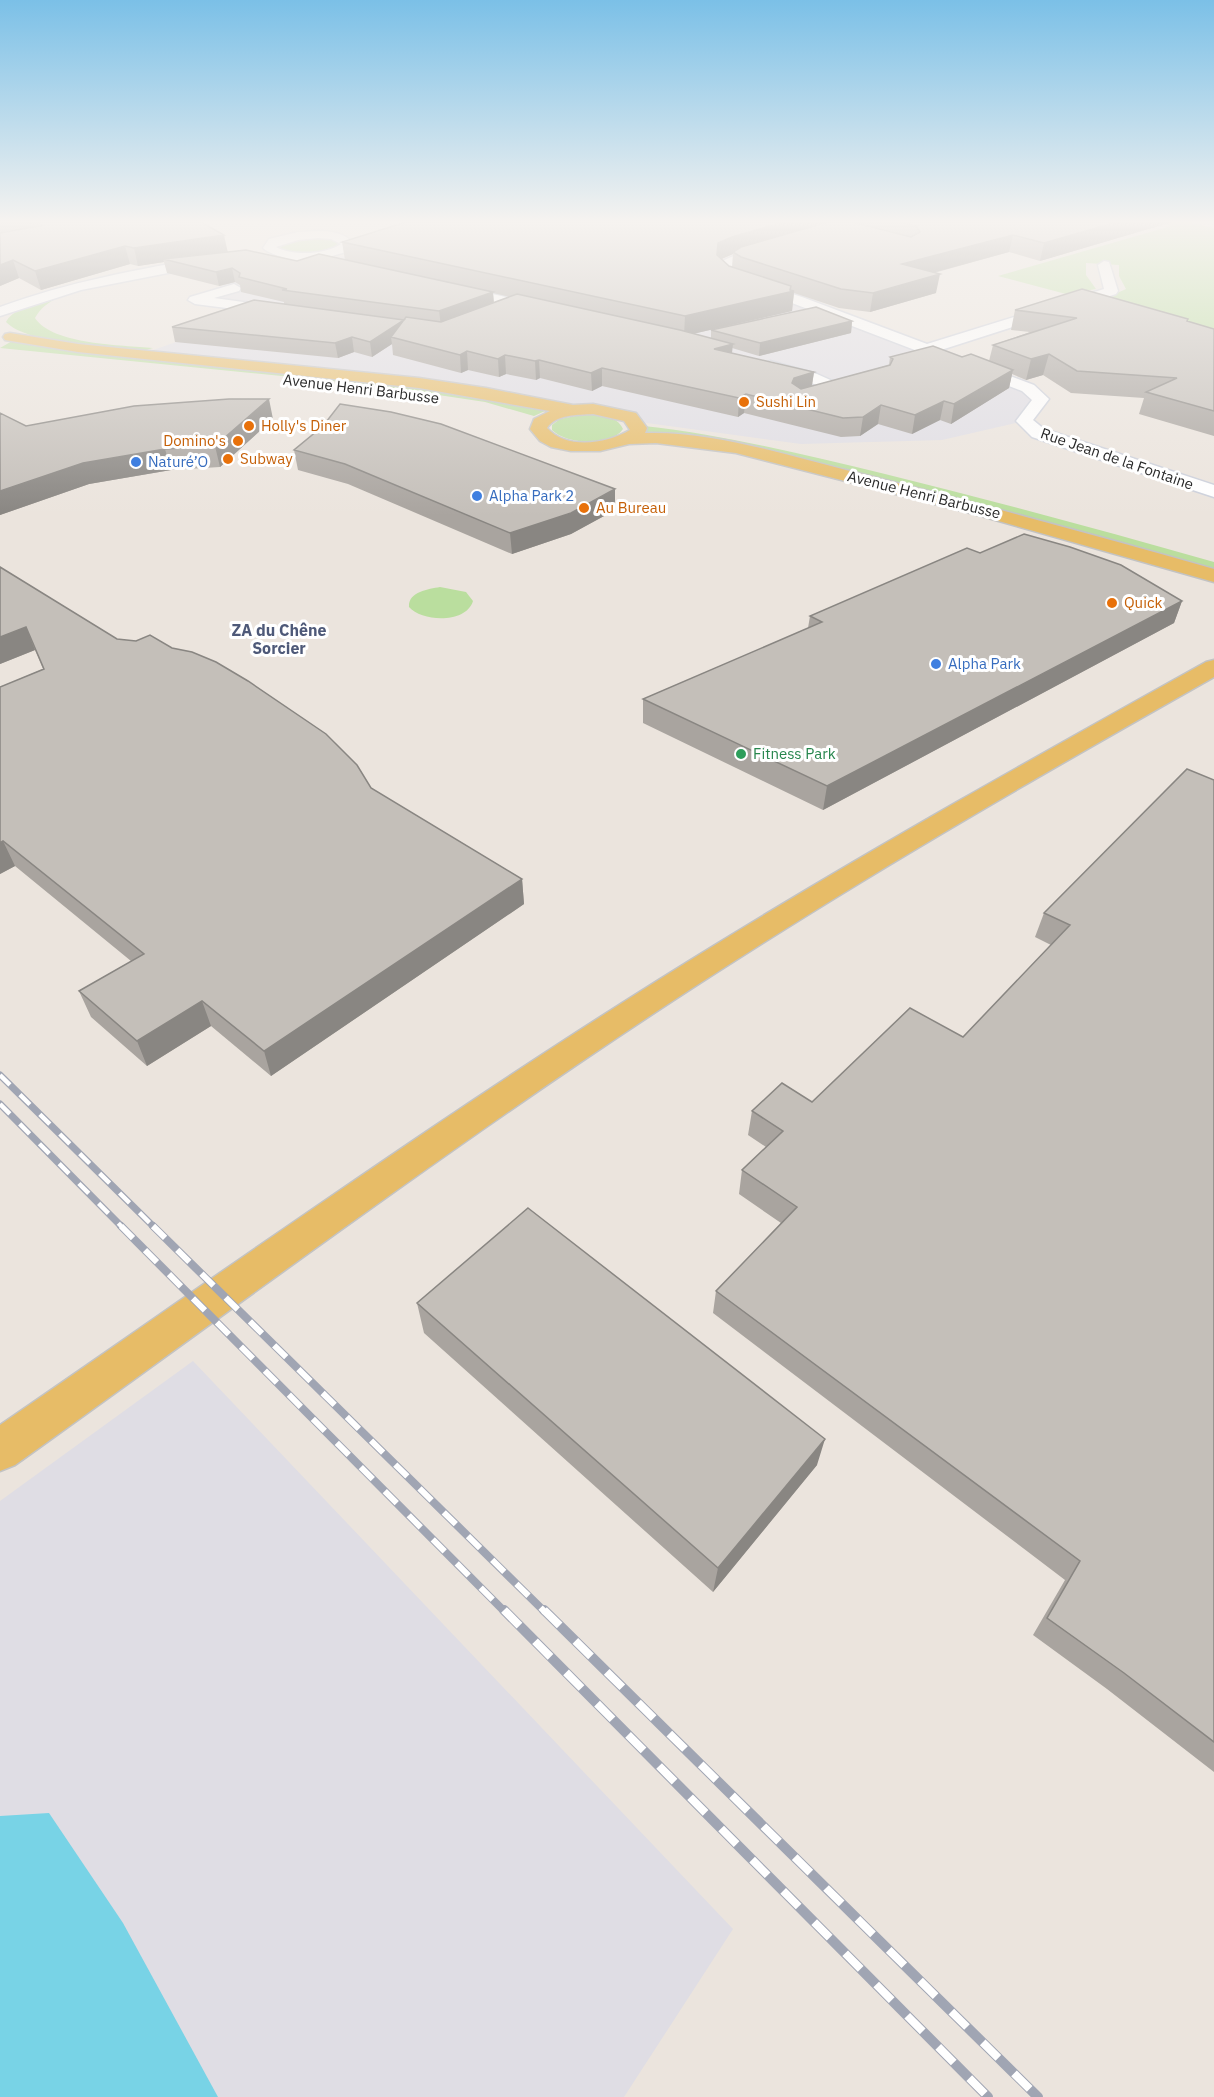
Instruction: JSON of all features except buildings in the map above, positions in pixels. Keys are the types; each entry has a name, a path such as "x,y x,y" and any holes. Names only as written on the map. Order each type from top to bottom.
{"main road":[{"name":"Avenue Henri Barbusse","path":"5,341 419,383 486,393 571,410"},
{"name":"Avenue Henri Barbusse","path":"5,341 471,403 540,423"},
{"path":"571,410 607,410 630,417 633,430 602,446 571,446 542,436 538,429 540,423 554,414 571,410"},
{"name":"Avenue Henri Barbusse","path":"633,430 715,432 873,467 1066,515 1214,558"},
{"name":"Avenue Henri Barbusse","path":"633,430 791,462 1084,537 1214,576"},
{"path":"0,1450 499,1100 724,953 949,816 1214,667"}],"street":[{"path":"850,320 927,349 1019,320"},
{"name":"Rue Jean de la Fontaine","path":"927,349 1028,388 1041,399 1024,421 1038,434 1214,492"},
{"path":"756,362 811,377 840,390"},
{"path":"820,395 860,384"}],"shaded area":[{"path":"239,320 840,320 1019,384 1041,399 1024,421 942,440 801,444 142,354"},
{"path":"193,1361 733,1929 624,2097 0,2097 0,1501"}],"green space":[{"path":"8,320 37,320 44,327 72,339 153,348 146,350 72,344 33,336 17,330 6,322"},
{"path":"1165,320 1214,320 1214,338"},
{"path":"14,340 403,384 545,411 534,416 485,402 372,385 0,348"},
{"path":"586,414 612,418 623,429 608,439 588,442 567,438 552,430 552,425 560,419"},
{"path":"644,426 765,446 926,484 1214,562 1214,570 943,495 642,433"},
{"path":"440,587 466,592 473,601 462,614 443,618 424,616 409,607 415,595"}],"water":[{"path":"49,1813 123,1923 218,2097 0,2097 0,1816"}],"railway":[{"path":"0,1075 155,1228"},
{"path":"0,1104 123,1228"},
{"path":"121,1226 505,1612"},
{"path":"153,1226 545,1612"},
{"path":"504,1610 988,2097"},
{"path":"544,1610 1038,2097"}],"place":[{"name":"Sushi Lin","path":"744,402"},
{"name":"Holly's Diner","path":"249,426"},
{"name":"Domino's","path":"238,441"},
{"name":"Subway","path":"228,459"},
{"name":"Naturé’O","path":"136,462"},
{"name":"Alpha Park 2","path":"477,496"},
{"name":"Au Bureau","path":"584,508"},
{"name":"Quick","path":"1112,603"},
{"name":"Alpha Park","path":"936,664"},
{"name":"Fitness Park","path":"741,754"}],"district":[{"name":"ZA du Chêne Sorcier","path":"279,639"}]}
